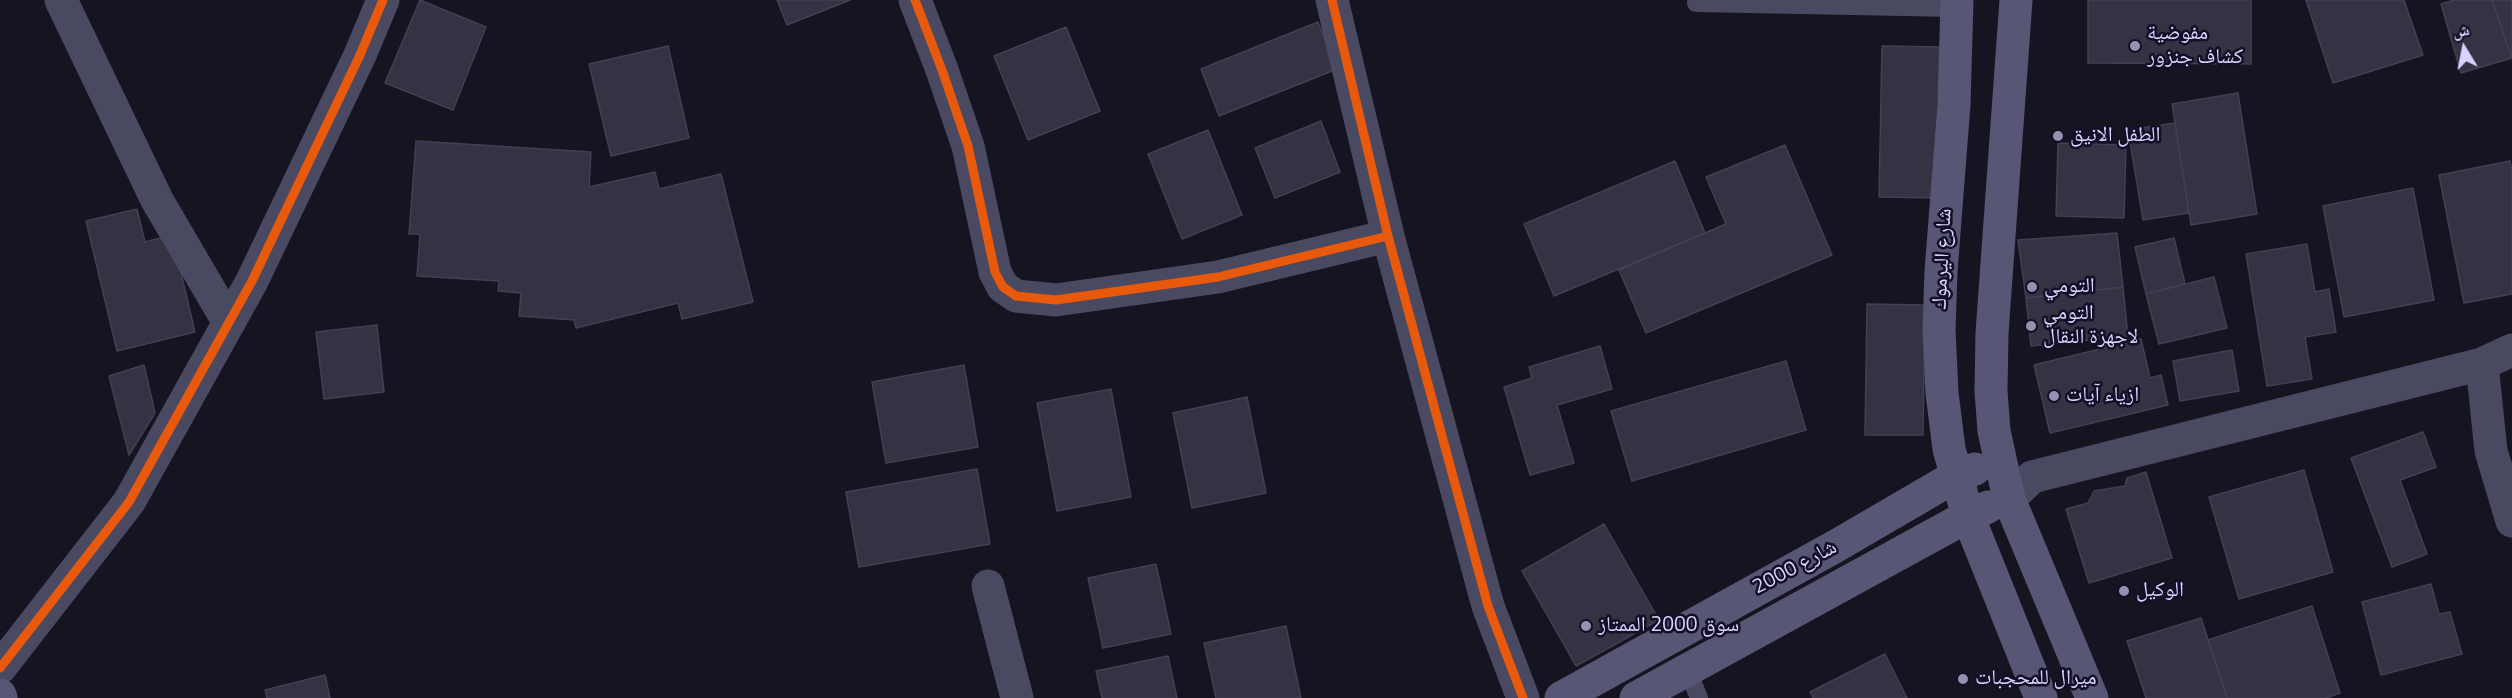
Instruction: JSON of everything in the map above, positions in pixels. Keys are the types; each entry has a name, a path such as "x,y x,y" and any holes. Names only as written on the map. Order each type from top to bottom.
{"main road":[{"path":"2016,0 1992,333 1991,391 1994,431 2009,499 2092,698"},
{"name":"شارع اليرموك","path":"1957,4 1954,105 1941,271 1939,330 1942,393 1950,449 1968,516 2041,698"},
{"name":"شارع 2000","path":"1561,698 1836,546 1956,476 1999,460"},
{"path":"1636,698 1694,685 1968,516 2009,499"}],"street":[{"path":"61,0 157,200 229,323"},
{"path":"0,668 129,502 229,323 267,249 360,55 383,0"},
{"path":"915,0 968,146 995,272 1003,287 1016,296 1056,300 1218,277 1388,236"},
{"path":"1332,0 1388,236 1488,606 1523,698"},
{"path":"2009,499 2032,477 2482,364 2512,350"},
{"path":"2482,364 2491,451 2512,522"},
{"path":"1999,460 2032,477"},
{"path":"988,586 1017,698"}],"lane":[{"path":"1696,3 1957,4"}],"building":[{"path":"420,0 486,27 453,110 385,83"},
{"path":"777,0 850,0 787,25"},
{"path":"2088,0 2251,0 2251,64 2088,63"},
{"path":"2306,0 2404,0 2423,55 2333,83"},
{"path":"2454,0 2492,0 2512,58 2461,73 2441,4"},
{"path":"2492,0 2512,0 2512,58"},
{"path":"1318,22 1337,69 1219,116 1201,69"},
{"path":"1066,27 1100,111 1028,140 994,56"},
{"path":"668,46 689,138 611,156 589,64"},
{"path":"1882,46 1941,47 1939,198 1879,197"},
{"path":"2238,93 2257,214 2191,225 2172,104"},
{"path":"1321,121 1340,172 1275,198 1255,148"},
{"path":"2175,123 2189,213 2143,220 2128,130"},
{"path":"1208,130 1242,215 1182,239 1148,154"},
{"path":"416,141 591,152 589,187 655,172 659,189 721,174 753,302 682,319 678,303 576,328 574,320 519,316 521,293 498,291 499,281 417,276 420,234 409,234"},
{"path":"2058,143 2126,145 2124,218 2056,216"},
{"path":"1785,145 1832,255 1646,333 1619,270 1726,224 1706,177"},
{"path":"1675,161 1705,233 1554,296 1524,224"},
{"path":"2510,161 2512,171 2512,294 2464,303 2439,175"},
{"path":"2413,188 2434,300 2344,317 2323,206"},
{"path":"137,209 145,242 172,235 195,332 117,351 86,221"},
{"path":"2117,233 2123,287 2026,298 2018,240"},
{"path":"2174,238 2185,284 2146,294 2135,247"},
{"path":"2307,244 2315,292 2329,289 2336,332 2305,337 2312,379 2267,386 2246,254"},
{"path":"2214,277 2227,328 2159,344 2146,294"},
{"path":"2123,287 2128,336 2031,346 2026,298"},
{"path":"1867,304 1925,305 1923,435 1865,435"},
{"path":"377,325 384,392 324,399 316,332"},
{"path":"2141,339 2150,378 2161,375 2168,405 2050,433 2034,365"},
{"path":"1600,346 1612,389 1557,405 1574,463 1530,475 1504,387 1532,378 1529,367"},
{"path":"2232,350 2239,391 2180,401 2173,361"},
{"path":"1786,361 1806,430 1632,481 1611,411"},
{"path":"144,365 155,413 129,455 109,376"},
{"path":"964,365 978,447 886,463 872,382"},
{"path":"1111,389 1131,497 1057,511 1037,403"},
{"path":"1247,397 1266,493 1192,508 1173,413"},
{"path":"2423,432 2436,467 2400,480 2427,554 2392,567 2351,458"},
{"path":"977,469 990,544 859,567 846,492"},
{"path":"2304,470 2333,572 2239,599 2209,497"},
{"path":"2146,472 2172,558 2089,583 2066,509 2088,503 2094,491 2125,486 2127,478"},
{"path":"1604,524 1659,620 1576,666 1522,571"},
{"path":"1156,564 1171,634 1103,648 1088,578"},
{"path":"2431,584 2439,614 2450,612 2462,654 2381,675 2362,602"},
{"path":"2312,606 2340,693 2326,698 2227,698 2208,640"},
{"path":"2201,618 2227,698 2146,698 2127,641"},
{"path":"1286,626 1301,698 1216,698 1204,643"},
{"path":"1885,654 1907,698 1813,698 1810,692"},
{"path":"1168,656 1177,698 1102,698 1096,671"},
{"path":"325,675 330,698 267,698 265,690"}],"cycle path":[{"path":"0,668 129,502 252,281 360,55 383,0"},
{"path":"915,0 968,146 995,272 1003,287 1016,296 1056,300 1218,277 1388,236"},
{"path":"1332,0 1388,236 1488,606 1523,698"}],"place":[{"name":"مفوضية كشاف جنزور","path":"2135,46"},
{"name":"الطفل الانيق","path":"2058,136"},
{"name":"التومي","path":"2032,287"},
{"name":"التومي لاجهزة النقال","path":"2031,326"},
{"name":"ازياء آيات","path":"2054,396"},
{"name":"الوكيل","path":"2124,591"},
{"name":"سوق 2000 الممتاز","path":"1586,626"},
{"name":"ميرال للمحجبات","path":"1963,679"}]}
